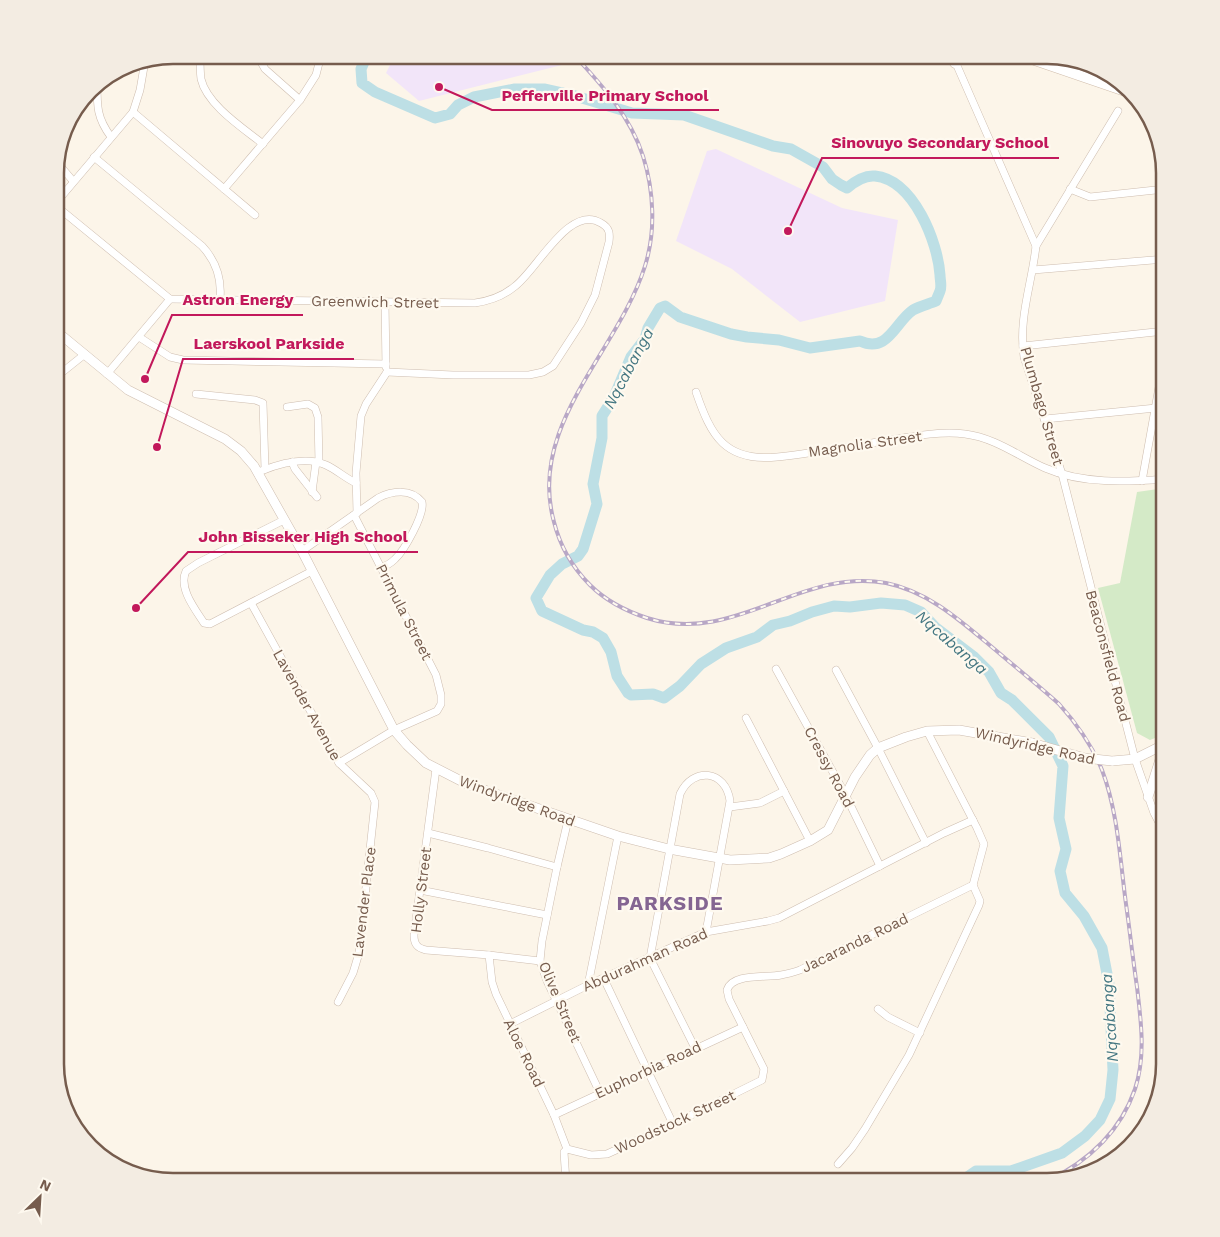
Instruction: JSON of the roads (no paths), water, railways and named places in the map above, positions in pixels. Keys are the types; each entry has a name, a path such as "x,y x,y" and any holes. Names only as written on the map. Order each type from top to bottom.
{"main road":[{"path":"1048,64 1111,84"}],"street":[{"path":"201,64 202,80 211,98 219,108 263,144"},
{"path":"262,64 265,69 300,100"},
{"path":"224,189 300,100 316,75 319,64"},
{"path":"956,64 1036,246"},
{"path":"64,192 133,112 140,90 144,68"},
{"path":"97,95 97,112 103,126 111,137"},
{"path":"1036,246 1118,111"},
{"path":"133,112 256,215"},
{"path":"94,157 202,246 216,266 220,281 220,299"},
{"path":"64,170 73,181"},
{"path":"1070,190 1090,197 1156,190"},
{"path":"64,211 170,299 107,374"},
{"name":"Greenwich Street","path":"170,299 460,304 485,302 496,298 518,284 563,232 577,222 588,219 599,221 608,229 609,242 592,304 570,341 548,370 537,375 387,372"},
{"name":"Plumbago Street","path":"1036,246 1022,323 1023,346 1027,366 1062,474"},
{"path":"1033,270 1156,260"},
{"path":"356,514 356,473 361,416 366,404 387,372 385,302"},
{"path":"1023,346 1156,332"},
{"name":"Windyridge Road","path":"64,337 107,374 136,395 225,439 262,470 284,520 302,551 394,730 419,757 436,769 467,784 618,836 669,849 730,860 769,858 810,841 828,830 854,776 870,755 878,748 927,731 970,731 1032,743 1085,758 1112,761 1135,759"},
{"path":"139,337 170,356 182,360 386,364"},
{"path":"64,371 85,354"},
{"name":"Magnolia Street","path":"696,392 705,418 713,432 727,447 745,456 777,457 914,436 949,433 965,434 993,441 1045,468 1062,474 1096,480 1156,480"},
{"path":"196,394 255,400 263,403 262,470 292,462 318,462 333,469 345,478 356,482"},
{"path":"287,407 308,404 315,408 318,417 318,462 314,494 292,462"},
{"path":"1045,419 1156,408 1142,481"},
{"name":"Beaconsfield Road","path":"1062,474 1135,759 1156,814"},
{"path":"302,551 378,498 393,492 411,494 420,498 422,511 405,546 392,562 381,567"},
{"name":"Primula Street","path":"356,514 436,675 441,695 441,704 438,710 394,730"},
{"path":"284,520 198,563 186,571 185,589 198,613 204,622 210,624 312,571"},
{"name":"Lavender Avenue","path":"251,603 339,763 374,798"},
{"name":"Cressy Road","path":"776,669 845,794 880,866"},
{"path":"836,670 926,843"},
{"path":"746,718 810,841"},
{"path":"339,763 394,730"},
{"path":"838,1164 852,1148 904,1066 979,906 980,900 973,885 984,844 927,731"},
{"path":"1135,759 1156,748"},
{"name":"Holly Street","path":"436,769 414,935 417,946 426,950 540,961"},
{"path":"1148,797 1156,772"},
{"path":"695,1048 650,958 680,794 692,779 704,775 714,777 724,783 729,793 730,807 706,932"},
{"path":"730,807 760,803 784,791"},
{"name":"Lavender Place","path":"338,1002 359,953 375,807 374,798"},
{"name":"Olive Street","path":"568,820 547,915 540,961 547,981 558,1000 600,1093"},
{"name":"Abdurahman Road","path":"510,1024 588,985 706,932 779,918 973,820"},
{"path":"428,833 557,867"},
{"path":"588,985 618,836"},
{"name":"Jacaranda Road","path":"743,1027 729,999 727,990 731,983 744,978 781,975 800,970 973,885"},
{"path":"420,890 547,915"},
{"name":"Aloe Road","path":"489,955 494,988 554,1115 566,1150 566,1173"},
{"path":"604,979 673,1124"},
{"path":"878,1010 920,1033"},
{"name":"Euphorbia Road","path":"554,1115 743,1027"},
{"name":"Woodstock Street","path":"566,1150 591,1155 607,1154 757,1084 762,1080 764,1069 743,1027"}],"waterway":[{"name":"Nqcabanga","path":"363,64 361,69 362,83 375,92 435,118 450,114 458,105 474,97 515,89 545,89 632,113 684,115 773,146 791,149 823,167 832,179 847,188 856,181 867,177 875,176 889,180 912,201 921,215 929,231 938,262 940,291 936,301 913,310 890,335 878,343 870,344 860,341 810,348 779,340 731,334 680,317 665,306 660,308 648,328 645,339 631,357 614,397 602,416 602,438 593,484 597,504 583,549 578,556 562,564 550,575 536,598 542,611 603,638 611,652 617,676 628,693 631,695 653,694 664,698 680,686 701,664 726,648 757,637 773,625 834,606 850,607 881,603 905,605 921,612 935,627 973,656 989,672 1001,693 1012,700 1049,737 1063,766 1059,818 1066,849 1060,871 1065,893 1084,916 1102,948 1109,984 1113,1070 1110,1099 1100,1120 1085,1136 1062,1153 1011,1171 976,1171 973,1173"}],"railway":[{"path":"582,64 623,114 637,141 650,183 652,225 649,253 632,298 616,329 579,390 564,421 553,453 549,487 554,522 564,548 578,571 590,585 610,601 647,618 679,624 709,622 739,615 796,594 825,586 855,581 886,583 902,587 933,602 960,621 1059,704 1072,719 1094,752 1112,802 1140,1013 1142,1051 1135,1089 1121,1119 1100,1144 1065,1171"}],"place":[{"name":"Pefferville Primary School","path":"439,87"},
{"name":"Sinovuyo Secondary School","path":"788,231"},
{"name":"Astron Energy","path":"145,379"},
{"name":"Laerskool Parkside","path":"157,447"},
{"name":"John Bisseker High School","path":"136,608"}],"district":[{"name":"PARKSIDE","path":"670,903"}]}
